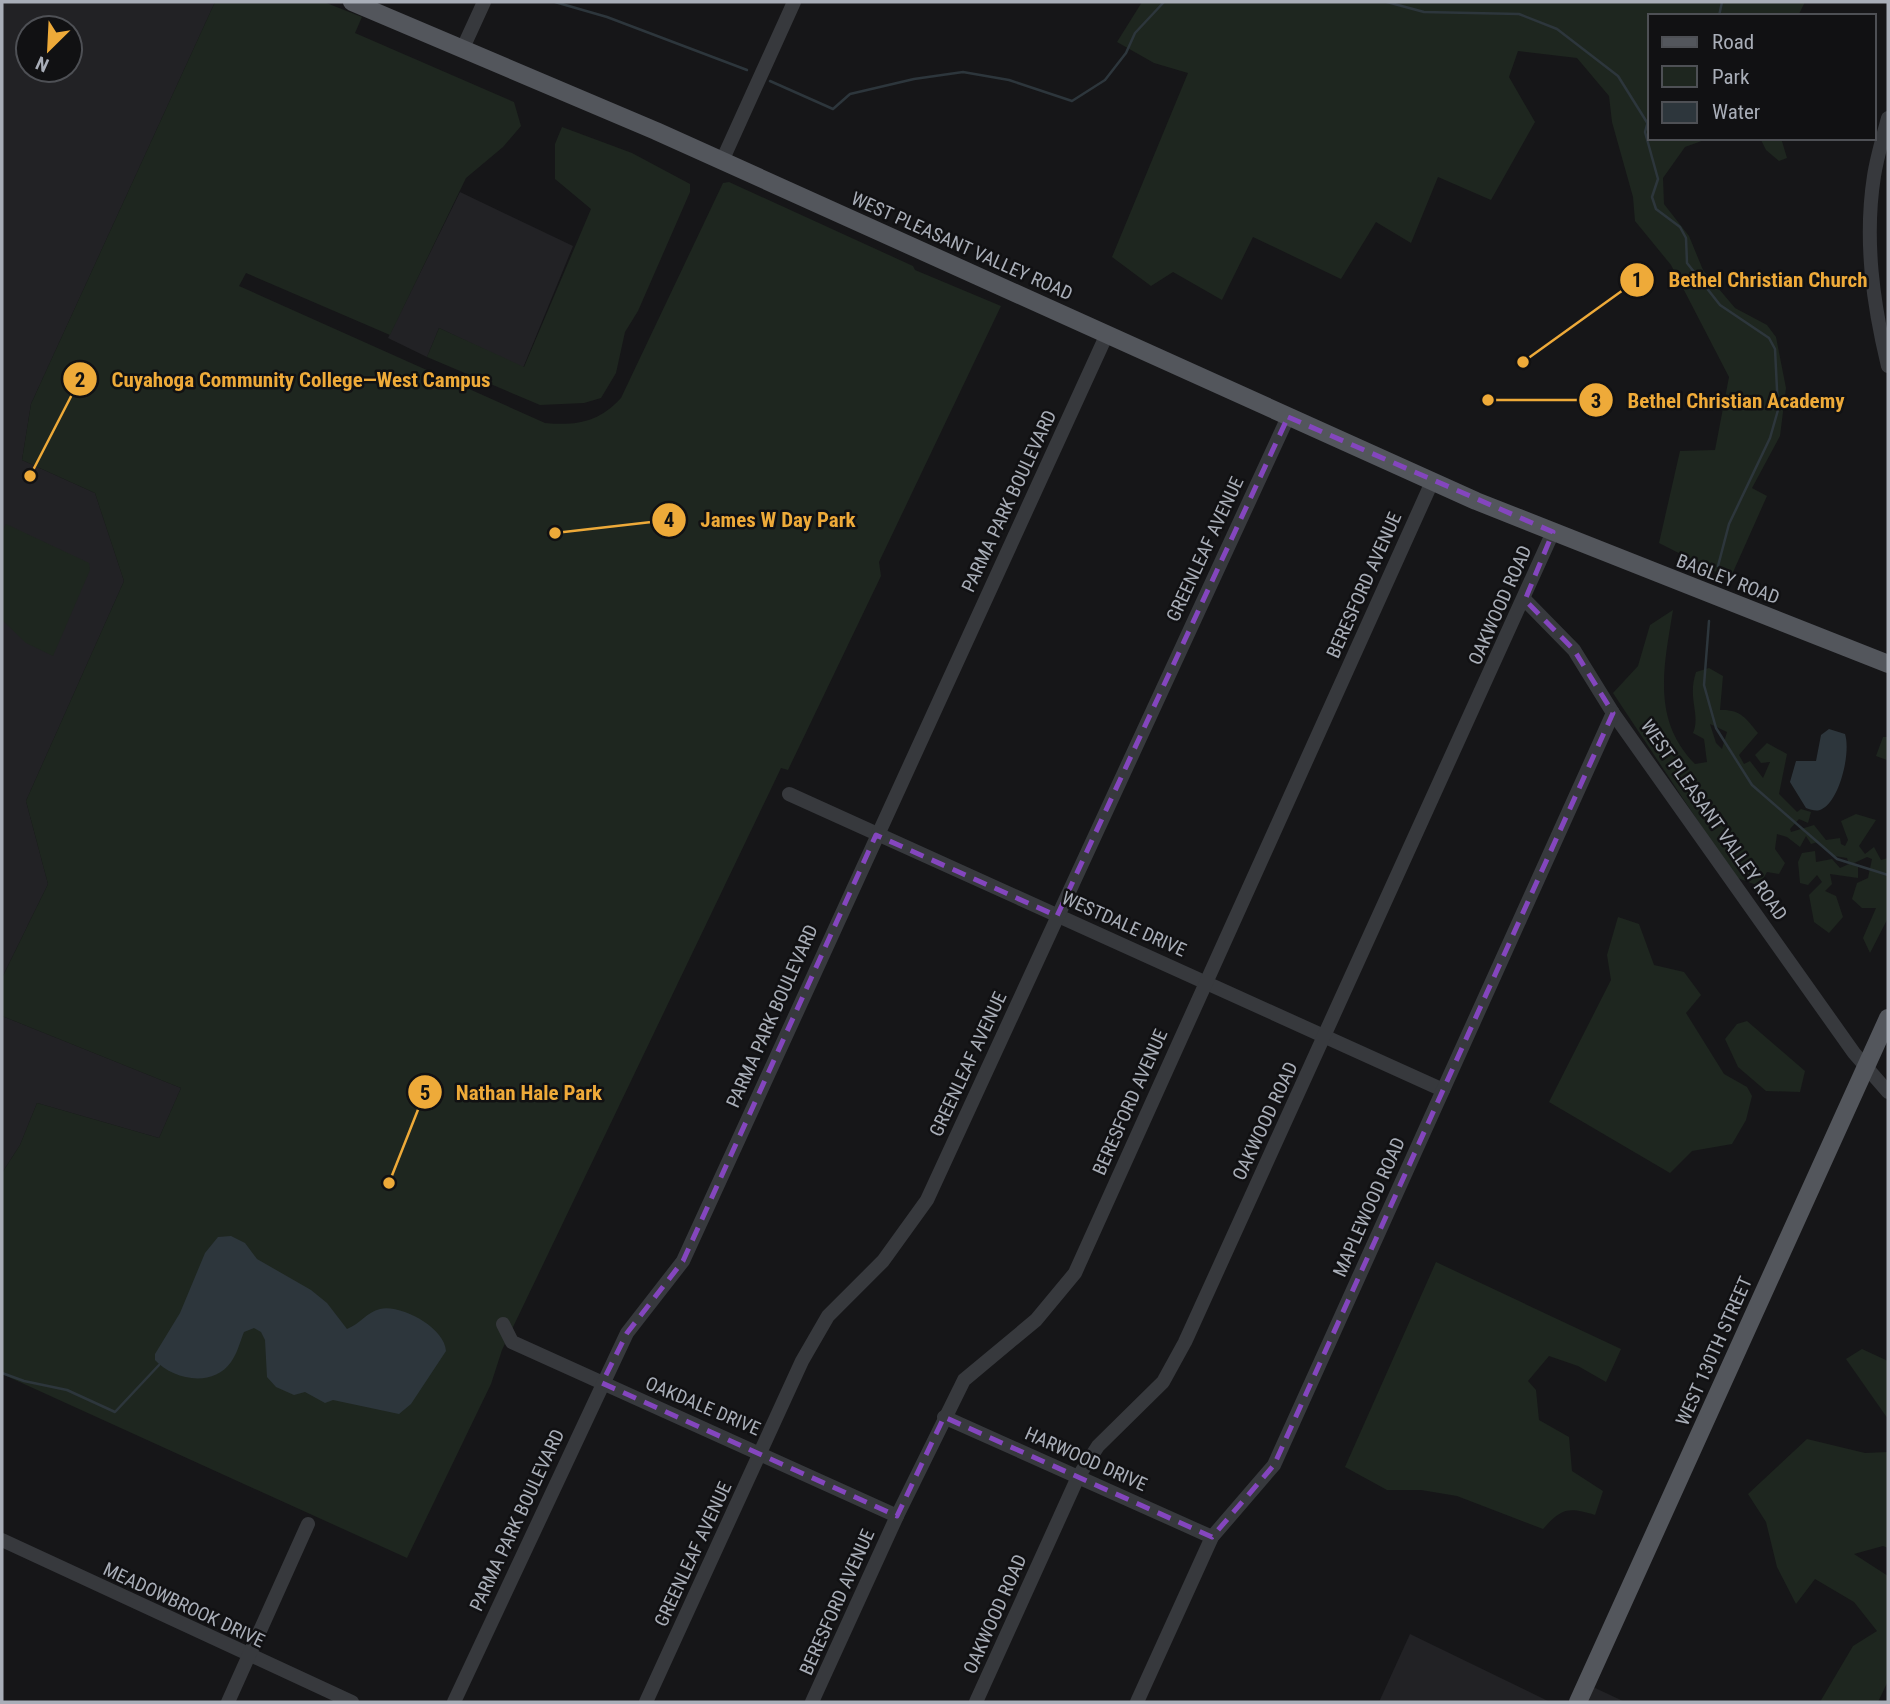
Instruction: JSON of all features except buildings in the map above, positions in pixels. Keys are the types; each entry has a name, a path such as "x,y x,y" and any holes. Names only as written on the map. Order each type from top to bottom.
{"main road":[{"name":"WEST PLEASANT VALLEY ROAD","path":"352,2 722,161 1432,482 1553,532"},
{"name":"BAGLEY ROAD","path":"1553,532 1888,664"},
{"name":"WEST 130TH STREET","path":"1578,1702 1888,1018"}],"street":[{"path":"463,50 484,2"},
{"path":"722,161 794,2"},
{"path":"1888,118 1874,176 1870,240 1874,307 1888,366"},
{"name":"PARMA PARK BOULEVARD","path":"454,1702 627,1333 683,1261 1107,334"},
{"name":"GREENLEAF AVENUE","path":"646,1702 802,1361 828,1316 883,1261 927,1200 1288,417"},
{"name":"BERESFORD AVENUE","path":"812,1702 897,1516 964,1380 1036,1320 1075,1273 1432,482"},
{"name":"OAKWOOD ROAD","path":"976,1702 1078,1477 1098,1446 1163,1382 1326,1034 1525,600 1553,532"},
{"name":"WEST PLEASANT VALLEY ROAD","path":"1525,600 1574,650 1613,713 1865,1068 1888,1092"},
{"name":"MAPLEWOOD ROAD","path":"1137,1702 1212,1537 1274,1465 1613,713"},
{"name":"WESTDALE DRIVE","path":"789,794 1326,1034 1443,1090"},
{"name":"OAKDALE DRIVE","path":"503,1324 512,1342 762,1452 897,1516"},
{"name":"HARWOOD DRIVE","path":"944,1418 1212,1537"},
{"path":"228,1702 308,1524"},
{"name":"MEADOWBROOK DRIVE","path":"2,1541 352,1702"}],"highlighted area":[{"path":"1288,417 1553,532 1525,600 1574,650 1613,713 1274,1465 1212,1537 944,1417 897,1516 602,1383 627,1333 683,1261 876,835 1057,916"}],"shaded area":[{"path":"2,2 215,2 31,404 22,460 95,493 124,581 26,801 48,884 2,978"},
{"path":"460,192 573,246 523,368 439,328 427,357 388,338"},
{"path":"2,1016 181,1088 159,1138 37,1103 20,1145 2,1173"},
{"path":"1410,1634 1550,1702 1379,1702"},
{"path":"1593,1687 1625,1702 1587,1702"}],"green space":[{"path":"215,2 324,2 362,17 355,33 514,102 521,126 503,147 466,178 390,335 246,273 239,286 545,423 587,421 613,406 621,398 723,183 729,182 913,266 915,270 1001,306 879,562 881,576 788,770 781,768 502,1350 491,1384 407,1558 2,1374 2,1173 20,1145 37,1103 159,1138 181,1088 2,1016 2,978 48,884 26,801 124,581 95,493 22,460 31,404"},
{"path":"1142,2 1805,2 1799,14 1648,14 1648,140 1704,140 1685,147 1663,178 1664,204 1689,236 1703,270 1735,308 1767,325 1776,337 1786,388 1780,436 1752,488 1767,496 1730,579 1659,543 1680,451 1715,450 1729,377 1671,265 1635,221 1633,197 1612,122 1609,96 1577,58 1518,51 1509,77 1535,122 1491,200 1438,177 1411,243 1376,222 1341,279 1253,237 1222,300 1173,272 1151,286 1112,257 1188,73 1154,63 1117,42"},
{"path":"562,127 632,153 690,184 690,192 638,311 625,332 616,373 601,398 584,403 540,405 427,357 439,328 524,367 591,209 555,179 555,144"},
{"path":"1761,140 1782,140 1787,158 1779,161 1766,150"},
{"path":"6,524 89,563 90,570 53,656 26,643 2,620 2,532"},
{"path":"1673,610 1664,671 1666,710 1681,747 1695,764 1707,762 1704,739 1693,733 1696,719 1694,682 1696,672 1709,668 1723,676 1720,710 1733,711 1742,716 1758,733 1739,755 1744,764 1750,761 1763,778 1770,762 1761,763 1755,755 1767,743 1787,754 1779,794 1797,812 1801,809 1811,812 1808,823 1799,819 1790,829 1791,832 1814,825 1826,840 1840,838 1841,844 1845,846 1848,840 1841,821 1856,814 1876,820 1859,846 1865,854 1874,847 1881,860 1888,858 1888,918 1870,953 1863,938 1876,908 1862,908 1852,899 1857,883 1868,878 1872,859 1867,857 1852,864 1858,867 1858,878 1830,874 1832,884 1825,891 1836,896 1843,917 1829,933 1814,922 1809,895 1822,882 1817,875 1808,885 1800,883 1798,862 1802,853 1815,851 1816,862 1832,859 1840,868 1849,864 1847,858 1834,856 1818,842 1811,844 1806,836 1800,847 1787,837 1777,834 1775,849 1785,863 1779,874 1767,872 1759,886 1735,877 1613,693 1638,666 1650,625","holes":["1710,724 1727,732 1722,749 1716,743"]},
{"path":"1883,737 1888,737 1888,767 1887,760 1876,756"},
{"path":"1618,917 1639,924 1654,965 1684,972 1701,995 1686,1013 1724,1074 1747,1087 1752,1096 1746,1120 1732,1144 1692,1151 1670,1173 1549,1102 1611,980 1607,955"},
{"path":"1747,1021 1805,1071 1800,1092 1766,1091 1738,1067 1725,1039 1737,1024"},
{"path":"1436,1262 1621,1349 1606,1382 1578,1366 1549,1356 1528,1381 1536,1390 1539,1420 1569,1437 1572,1471 1603,1491 1595,1515 1566,1511 1543,1529 1457,1496 1421,1490 1387,1490 1345,1467"},
{"path":"1862,1349 1888,1361 1888,1419 1846,1359"},
{"path":"1807,1439 1865,1453 1888,1452 1888,1548 1883,1546 1854,1554 1888,1576 1888,1681 1878,1702 1820,1702 1853,1646 1877,1631 1854,1602 1815,1579 1796,1604 1777,1567 1766,1522 1748,1494"}],"water":[{"path":"1829,729 1845,734 1845,763 1834,796 1822,809 1814,810 1806,808 1790,782 1796,761 1816,761 1821,735"},
{"path":"231,1236 245,1243 257,1259 311,1290 327,1303 347,1329 375,1311 389,1308 410,1314 430,1326 444,1342 446,1351 411,1404 399,1414 333,1400 325,1403 305,1392 294,1395 276,1387 267,1377 265,1340 261,1332 254,1328 244,1332 231,1362 214,1375 204,1378 182,1376 155,1360 155,1354 180,1313 205,1253 218,1237"}],"waterway":[{"path":"555,2 607,17 747,70"},
{"path":"770,81 833,109 850,94 914,79 963,72 1009,80 1072,101 1105,80 1126,53 1135,33 1164,2"},
{"path":"1387,2 1424,12 1519,14 1557,29 1618,76 1648,124"},
{"path":"1719,14 1722,2"},
{"path":"1648,121 1645,132 1658,179 1652,197 1656,209 1680,227 1686,238 1687,263 1720,305 1769,338 1775,349 1778,410 1770,438 1729,524 1718,566"},
{"path":"1709,621 1704,685 1716,728 1752,785 1837,859 1888,875"},
{"path":"2,1373 24,1381 67,1390 115,1412 159,1365"}],"place":[{"name":"Bethel Christian Church","path":"1523,362"},
{"name":"Bethel Christian Academy","path":"1488,400"},
{"name":"Cuyahoga Community College—West Campus","path":"30,476"},
{"name":"James W Day Park","path":"555,533"},
{"name":"Nathan Hale Park","path":"389,1183"}]}
